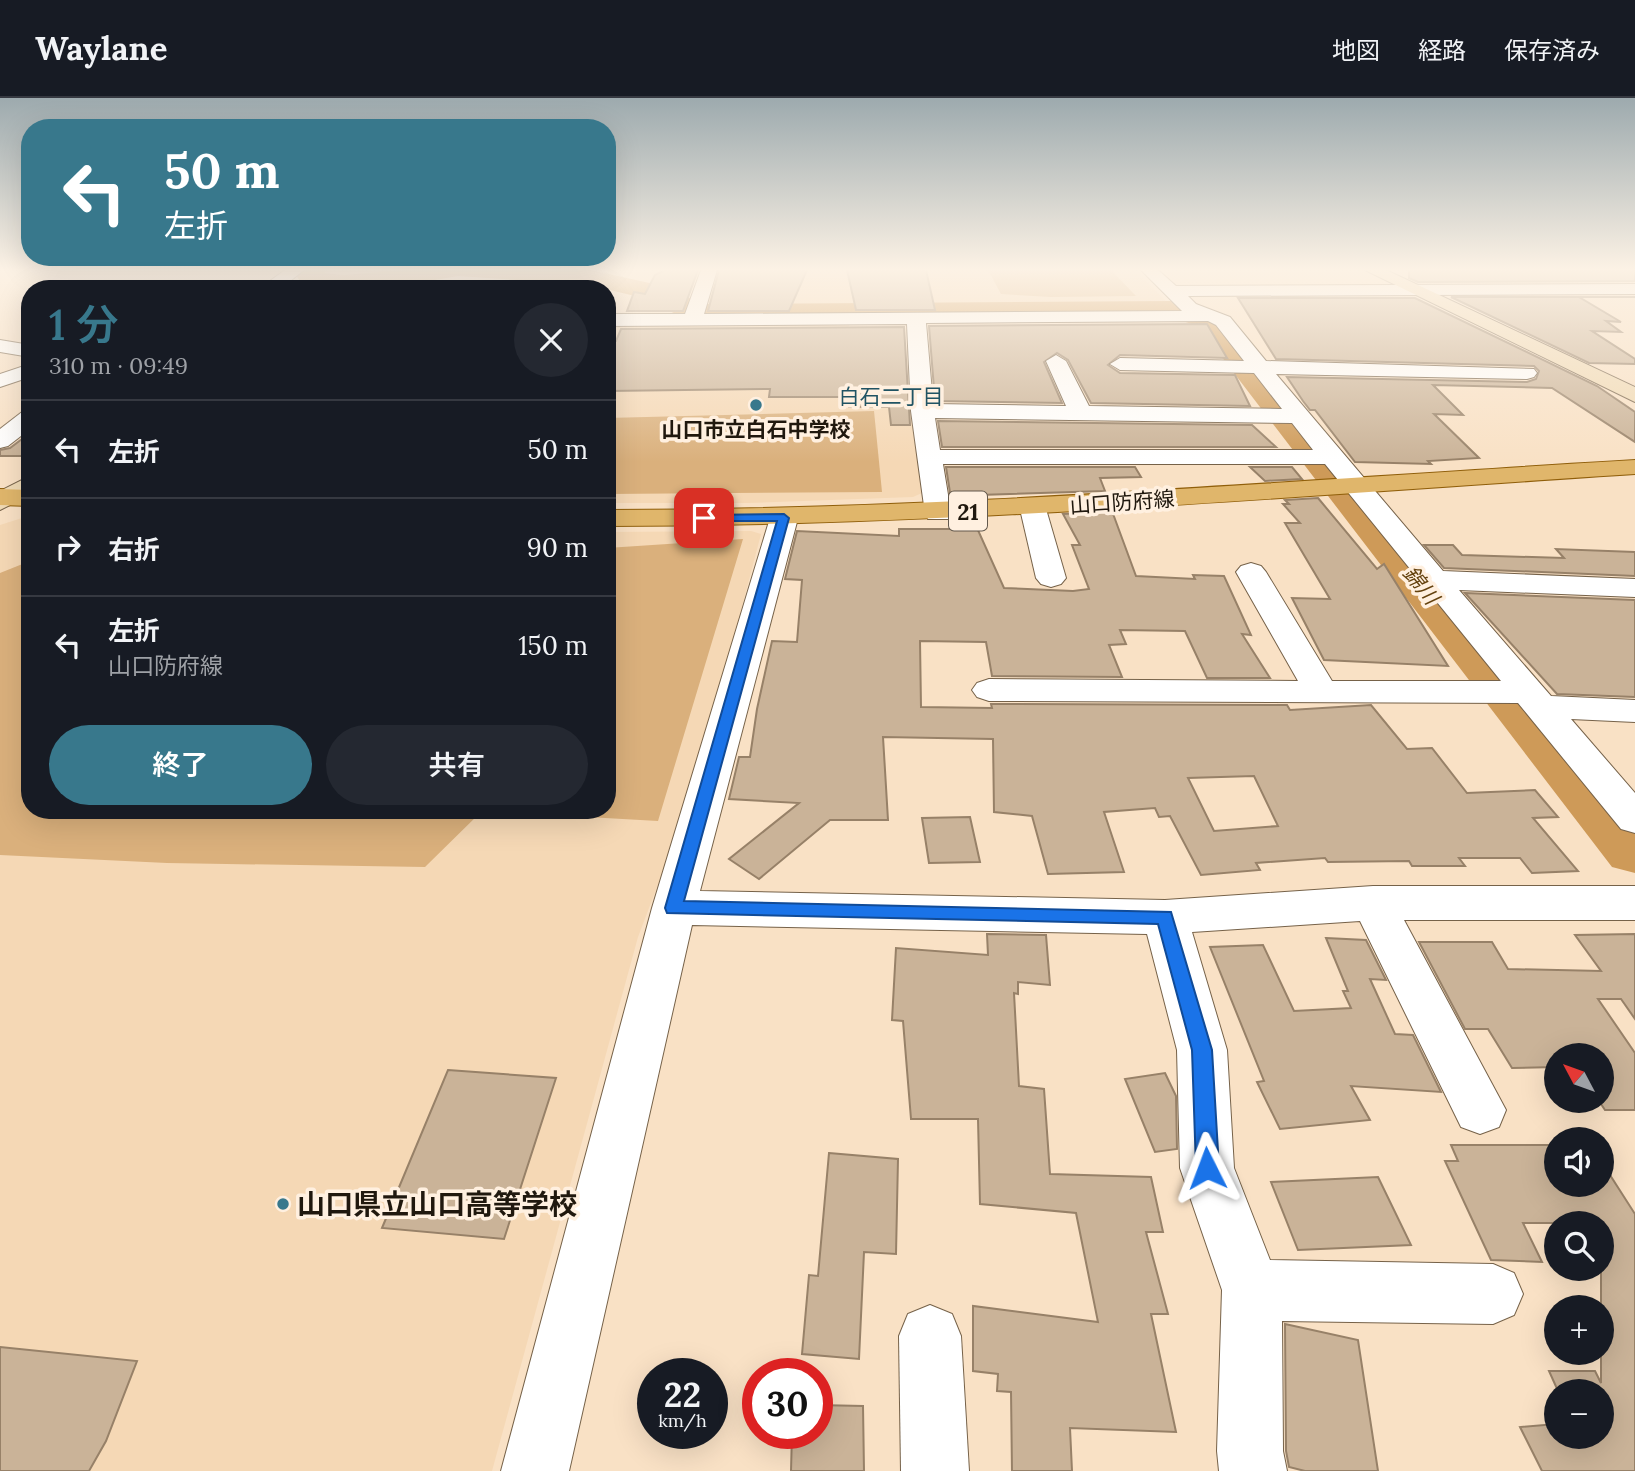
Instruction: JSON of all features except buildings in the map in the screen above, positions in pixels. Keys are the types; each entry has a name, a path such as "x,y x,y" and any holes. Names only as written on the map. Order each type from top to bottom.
{"main road":[{"path":"1508,334 1635,395"},
{"name":"山口防府線","path":"616,518 784,518 1033,509 1635,467"}],"street":[{"path":"917,334 922,411 938,513"},
{"path":"1233,334 1331,457 1345,487 1434,580 1635,819"},
{"path":"0,346 21,350"},
{"path":"1056,361 1080,412"},
{"path":"1120,364 1527,373"},
{"path":"0,381 21,373"},
{"path":"0,411 21,414"},
{"path":"922,411 1298,416"},
{"path":"0,441 21,424"},
{"path":"930,457 1331,457"},
{"path":"1033,509 1051,578"},
{"path":"534,1471 674,908 784,518"},
{"path":"1251,572 1321,691"},
{"path":"1434,580 1635,588"},
{"path":"989,690 1321,691 1535,700 1635,711"},
{"path":"674,908 1165,917 1373,903 1635,903"},
{"path":"1373,903 1480,1110"},
{"path":"1165,917 1202,1050 1207,1168 1252,1290 1250,1451 1253,1471"},
{"path":"1252,1290 1493,1294"},
{"path":"930,1336 935,1471"}],"shaded area":[{"name":"山口市立白石中学校","path":"616,334 849,334 846,396 902,397 905,413 911,413 922,493 913,497 747,503 616,503"},
{"path":"874,411 882,492 616,494 616,418"},
{"name":"山口県立山口高等学校","path":"21,518 21,819 616,819 616,532 751,531 761,534 673,871 660,879 638,937 492,1471 0,1471 0,525"},
{"path":"743,539 658,821 616,819 616,547"},
{"path":"21,565 21,819 474,819 425,867 167,863 0,855 0,573"}],"waterway":[{"name":"錦川","path":"1219,334 1635,850"}],"place":[{"name":"山口市立白石中学校","path":"756,405"},
{"name":"山口県立山口高等学校","path":"283,1204"}],"district":[{"name":"白石二丁目","path":"891,396"}],"route":[{"path":"704,518 784,518 674,908 1165,917 1202,1050 1207,1168"}]}
